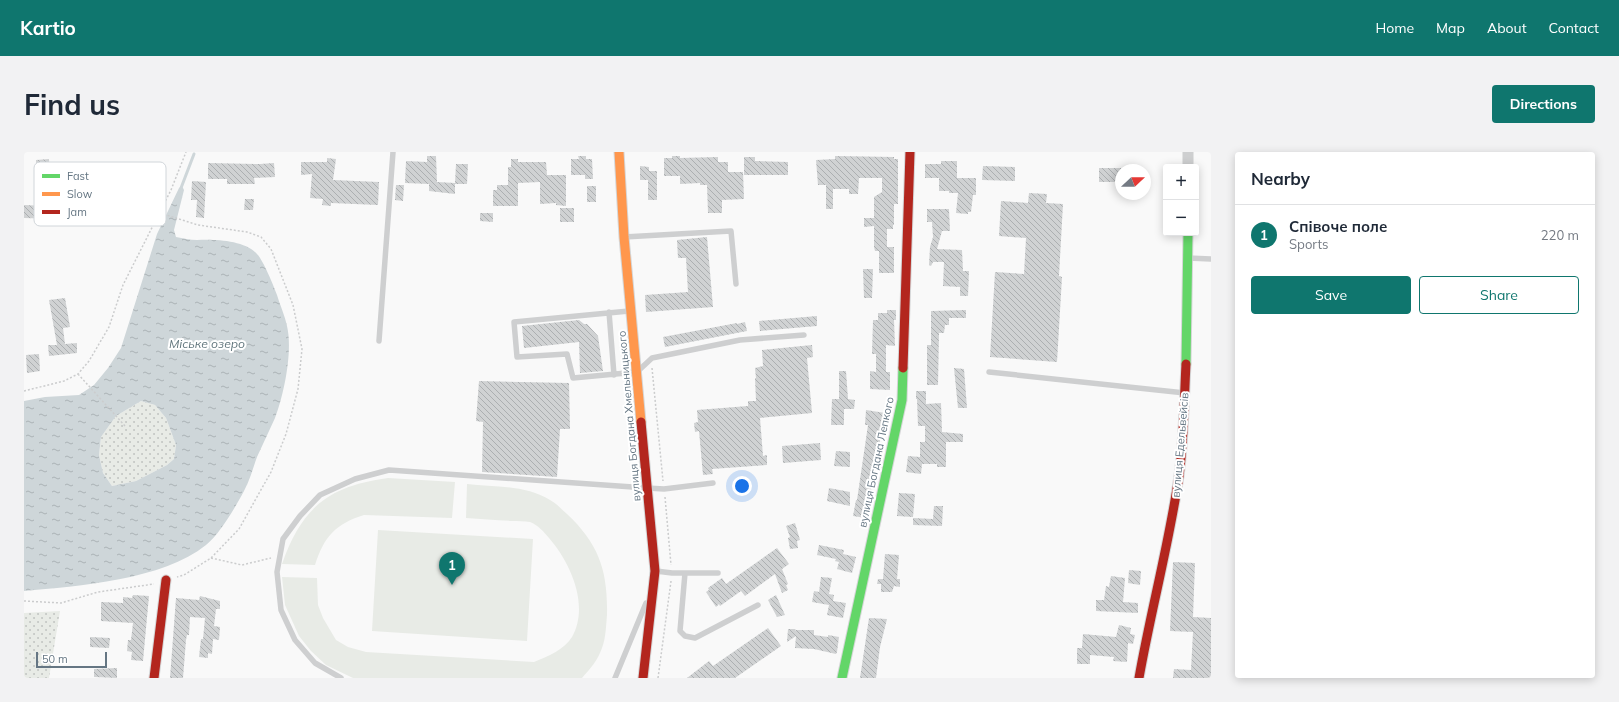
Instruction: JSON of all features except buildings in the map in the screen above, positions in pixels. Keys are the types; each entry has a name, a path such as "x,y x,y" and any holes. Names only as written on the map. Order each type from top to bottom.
{"street":[{"name":"вулиця Богдана Хмельницького","path":"619,152 624,238 655,571 643,678"},
{"name":"вулиця Богдана Лепкого","path":"842,678 902,400 910,152"},
{"path":"1188,152 1188,164"},
{"name":"вулиця Едельвейсів","path":"1139,678 1148,627 1167,546 1179,479 1187,356 1188,236"},
{"path":"154,678 166,580"}],"lane":[{"path":"379,341 393,152"},
{"path":"624,238 731,231 736,284"},
{"path":"1188,258 1211,259"},
{"path":"631,311 514,322 517,357 567,354 573,378 614,375 637,372 652,358 740,340 804,335"},
{"path":"609,312 614,375"},
{"path":"989,372 1185,393"},
{"path":"342,678 315,664 295,640 281,610 276,572 283,539 300,516 320,495 355,478 389,470 664,489 713,483"},
{"path":"655,571 718,574"},
{"path":"685,573 680,631 685,636 695,638 758,605"},
{"path":"615,678 654,582"}],"path":[{"path":"166,201 186,152"},
{"path":"24,601 61,603 98,592 146,586 184,575 211,558 239,529 271,472 286,434 298,389 302,349 293,305 271,250 261,237 246,232 198,226 166,215"},
{"path":"24,391 64,381 78,374 89,361 109,327 123,285 153,226"},
{"path":"78,374 126,426"},
{"path":"211,558 242,565 280,555"}],"shaded area":[{"path":"141,401 155,405 166,418 176,445 174,459 167,465 136,481 112,486 103,473 99,455 101,437 116,416"},
{"path":"388,478 455,482 452,518 364,515 345,523 332,533 322,547 315,565 282,564 290,544 299,528 309,514 320,503 349,487"},
{"path":"467,484 520,489 541,495 552,501 567,514 587,536 599,559 606,585 607,599 606,632 602,648 591,668 582,678 353,678 326,665 311,651 299,636 285,605 282,577 317,578 318,605 323,618 336,640 348,647 366,652 534,662 555,652 569,642 577,625 579,611 578,598 570,571 557,548 541,529 530,522 466,518"},
{"path":"378,530 533,539 527,641 372,631"},
{"path":"60,611 49,678 24,678 24,613"}],"water":[{"name":"Міське озеро","path":"182,186 184,190 174,230 176,237 194,240 229,241 237,243 252,249 265,267 284,314 289,336 287,373 282,397 275,418 257,457 244,491 222,527 206,545 188,557 144,574 69,587 24,591 24,401 45,397 79,395 94,385 108,368 121,348 157,234 161,226 166,226 166,215 179,188","holes":["141,401 155,405 166,418 176,445 174,459 167,465 136,481 112,486 103,473 99,455 101,437 116,416"]}],"waterway":[{"path":"181,188 194,154"}],"traffic: fast":[{"path":"1186,364 1188,236"},
{"path":"842,678 902,400 903,368"}],"traffic: slow":[{"path":"619,152 624,237 641,422"}],"traffic: jam":[{"path":"903,368 910,152"},
{"path":"1139,678 1179,476 1183,434 1186,364"},
{"path":"641,422 655,571 643,678"},
{"path":"154,678 166,580"}],"place":[{"name":"Співоче поле","path":"452,585"}]}
